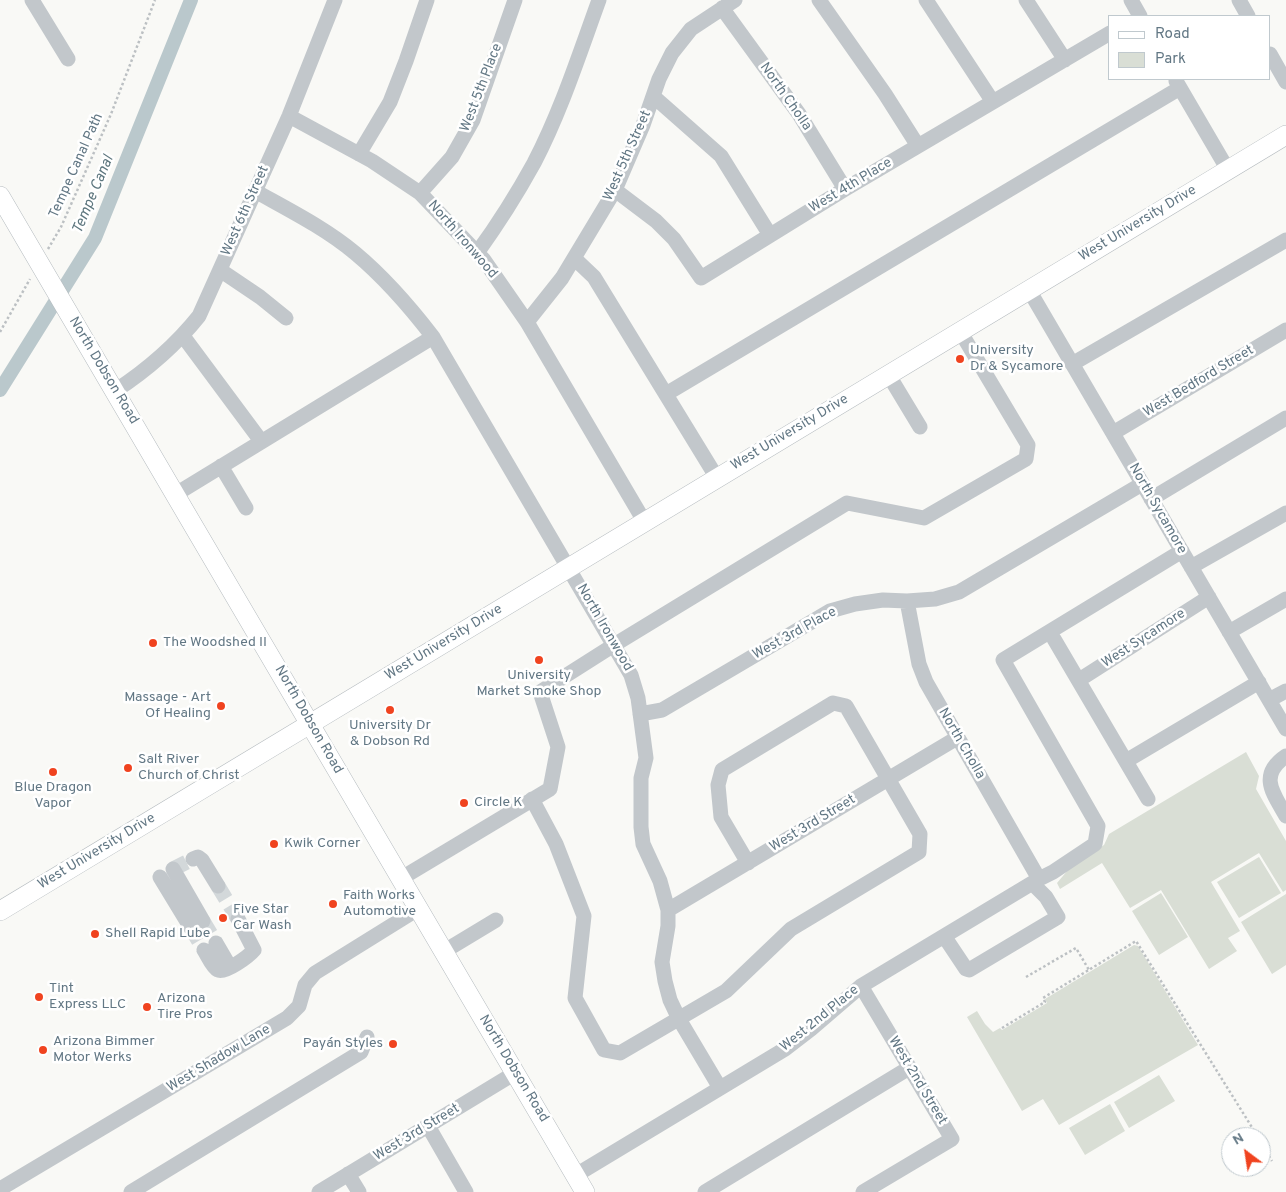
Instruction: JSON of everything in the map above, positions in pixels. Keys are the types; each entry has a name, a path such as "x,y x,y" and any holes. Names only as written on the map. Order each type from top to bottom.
{"main road":[{"name":"West University Drive","path":"0,911 1286,135"},
{"name":"North Dobson Road","path":"0,196 400,879 586,1192"}],"street":[{"path":"32,0 68,60"},
{"name":"West 6th Street","path":"115,391 146,369 183,336 199,316 289,116 336,0"},
{"path":"359,154 390,102 427,0"},
{"name":"West 5th Place","path":"420,193 452,157 473,120 515,0"},
{"path":"477,252 501,220 535,162 565,95 599,0"},
{"name":"West 5th Street","path":"527,322 575,259 615,190 672,53 691,29 735,0"},
{"path":"819,0 875,79 918,146"},
{"path":"926,0 992,102"},
{"path":"1026,0 1065,60"},
{"path":"1130,0 1138,15"},
{"path":"1238,0 1247,15"},
{"name":"North Cholla","path":"722,8 798,114 845,189"},
{"name":"West 4th Place","path":"615,190 656,221 674,239 701,278 845,189 1108,35"},
{"path":"1271,56 1286,82"},
{"path":"666,394 1177,83 1228,170"},
{"path":"653,96 721,156 770,235"},
{"name":"North Ironwood","path":"289,116 359,154 420,193 484,260 527,322 644,522"},
{"name":"North Ironwood","path":"255,191 323,230 354,252 381,276 409,306 433,337 631,675 638,698 646,758 641,778 641,827 644,844 666,896 668,910 668,926 662,962 670,1000 679,1019 720,1088"},
{"path":"1072,364 1286,240"},
{"path":"575,259 594,277 717,478"},
{"path":"220,270 260,297 286,318"},
{"name":"North Sycamore","path":"1029,290 1286,729"},
{"name":"West Bedford Street","path":"1112,433 1286,330"},
{"path":"400,879 550,789 558,747 540,692 847,503 924,518 1026,458 1028,445 960,331"},
{"path":"183,336 261,441"},
{"path":"176,494 433,337"},
{"path":"888,374 920,427"},
{"path":"1151,499 1286,418"},
{"path":"221,466 246,508"},
{"name":"West 3rd Place","path":"640,714 662,710 830,612 856,604 884,600 935,599 959,592 1142,484"},
{"path":"1191,567 1286,513"},
{"name":"West 2nd Place","path":"576,1176 785,1049 860,986 1052,872 1095,844 1098,826 1003,660 1182,551"},
{"name":"West Sycamore","path":"1079,680 1209,598"},
{"path":"1229,632 1286,600"},
{"name":"North Cholla","path":"907,601 919,664 926,682 1036,881 1058,917 969,970 966,970 944,936"},
{"path":"1054,639 1148,799"},
{"path":"1126,761 1258,682"},
{"path":"1269,700 1286,691"},
{"path":"532,800 556,844 584,916 575,998 604,1050 620,1053 726,991 791,929 919,852 920,834 846,706 833,703 722,770 718,785 721,817 748,863"},
{"name":"West 3rd Street","path":"668,910 958,738"},
{"path":"1286,756 1273,767 1269,781 1272,791 1286,816"},
{"path":"193,859 198,857 202,860 218,886"},
{"path":"166,873 197,925"},
{"name":"West Shadow Lane","path":"0,1190 287,1018 299,1006 305,985 315,974 418,909"},
{"path":"210,946 216,969 219,971 228,969 254,950 238,919"},
{"path":"443,952 496,920"},
{"name":"West 2nd Street","path":"860,986 952,1139 863,1192"},
{"path":"131,1192 361,1052 367,1037"},
{"path":"705,1192 909,1068"},
{"name":"West 3rd Street","path":"319,1192 515,1073"},
{"path":"428,1126 466,1192"},
{"path":"348,1174 359,1192"}],"path":[{"name":"Tempe Canal Path","path":"0,332 42,268 107,123 155,0"},
{"path":"1002,1028 1045,1002 1043,998 1136,941 1252,1127"},
{"path":"1026,977 1076,948 1089,970"}],"green space":[{"path":"1246,752 1259,776 1256,789 1286,841 1286,890 1283,892 1259,853 1211,882 1240,931 1228,938 1237,951 1209,969 1161,890 1130,908 1102,863 1060,889 1057,883 1073,864 1104,845 1109,834"},
{"path":"1259,857 1281,893 1239,918 1217,882"},
{"path":"1161,893 1188,937 1159,955 1132,911"},
{"path":"1286,894 1286,965 1272,974 1241,922"},
{"path":"1134,945 1138,946 1198,1045 1059,1125 1043,1099 1022,1111 967,1017 977,1011 985,1024 993,1032 1000,1028 1002,1030 1047,1003 1045,999"},
{"path":"1159,1075 1175,1101 1129,1128 1114,1102"},
{"path":"1110,1104 1125,1131 1085,1155 1069,1128"}],"waterway":[{"name":"Tempe Canal","path":"0,390 95,238 191,0"}],"tunnel":[{"path":"173,869 193,859"},
{"path":"218,886 238,919"},
{"path":"203,921 216,943"},
{"path":"191,928 204,950"}],"place":[{"name":"University Dr & Sycamore","path":"960,359"},
{"name":"The Woodshed II","path":"153,643"},
{"name":"University Market Smoke Shop","path":"539,660"},
{"name":"Massage - Art Of Healing","path":"221,706"},
{"name":"University Dr & Dobson Rd","path":"390,710"},
{"name":"Salt River Church of Christ","path":"128,768"},
{"name":"Blue Dragon Vapor","path":"53,772"},
{"name":"Circle K","path":"464,803"},
{"name":"Kwik Corner","path":"274,844"},
{"name":"Faith Works Automotive","path":"333,904"},
{"name":"Five Star Car Wash","path":"223,918"},
{"name":"Shell Rapid Lube","path":"95,934"},
{"name":"Tint Express LLC","path":"39,997"},
{"name":"Arizona Tire Pros","path":"147,1007"},
{"name":"Payán Styles","path":"393,1044"},
{"name":"Arizona Bimmer Motor Werks","path":"43,1050"}]}
